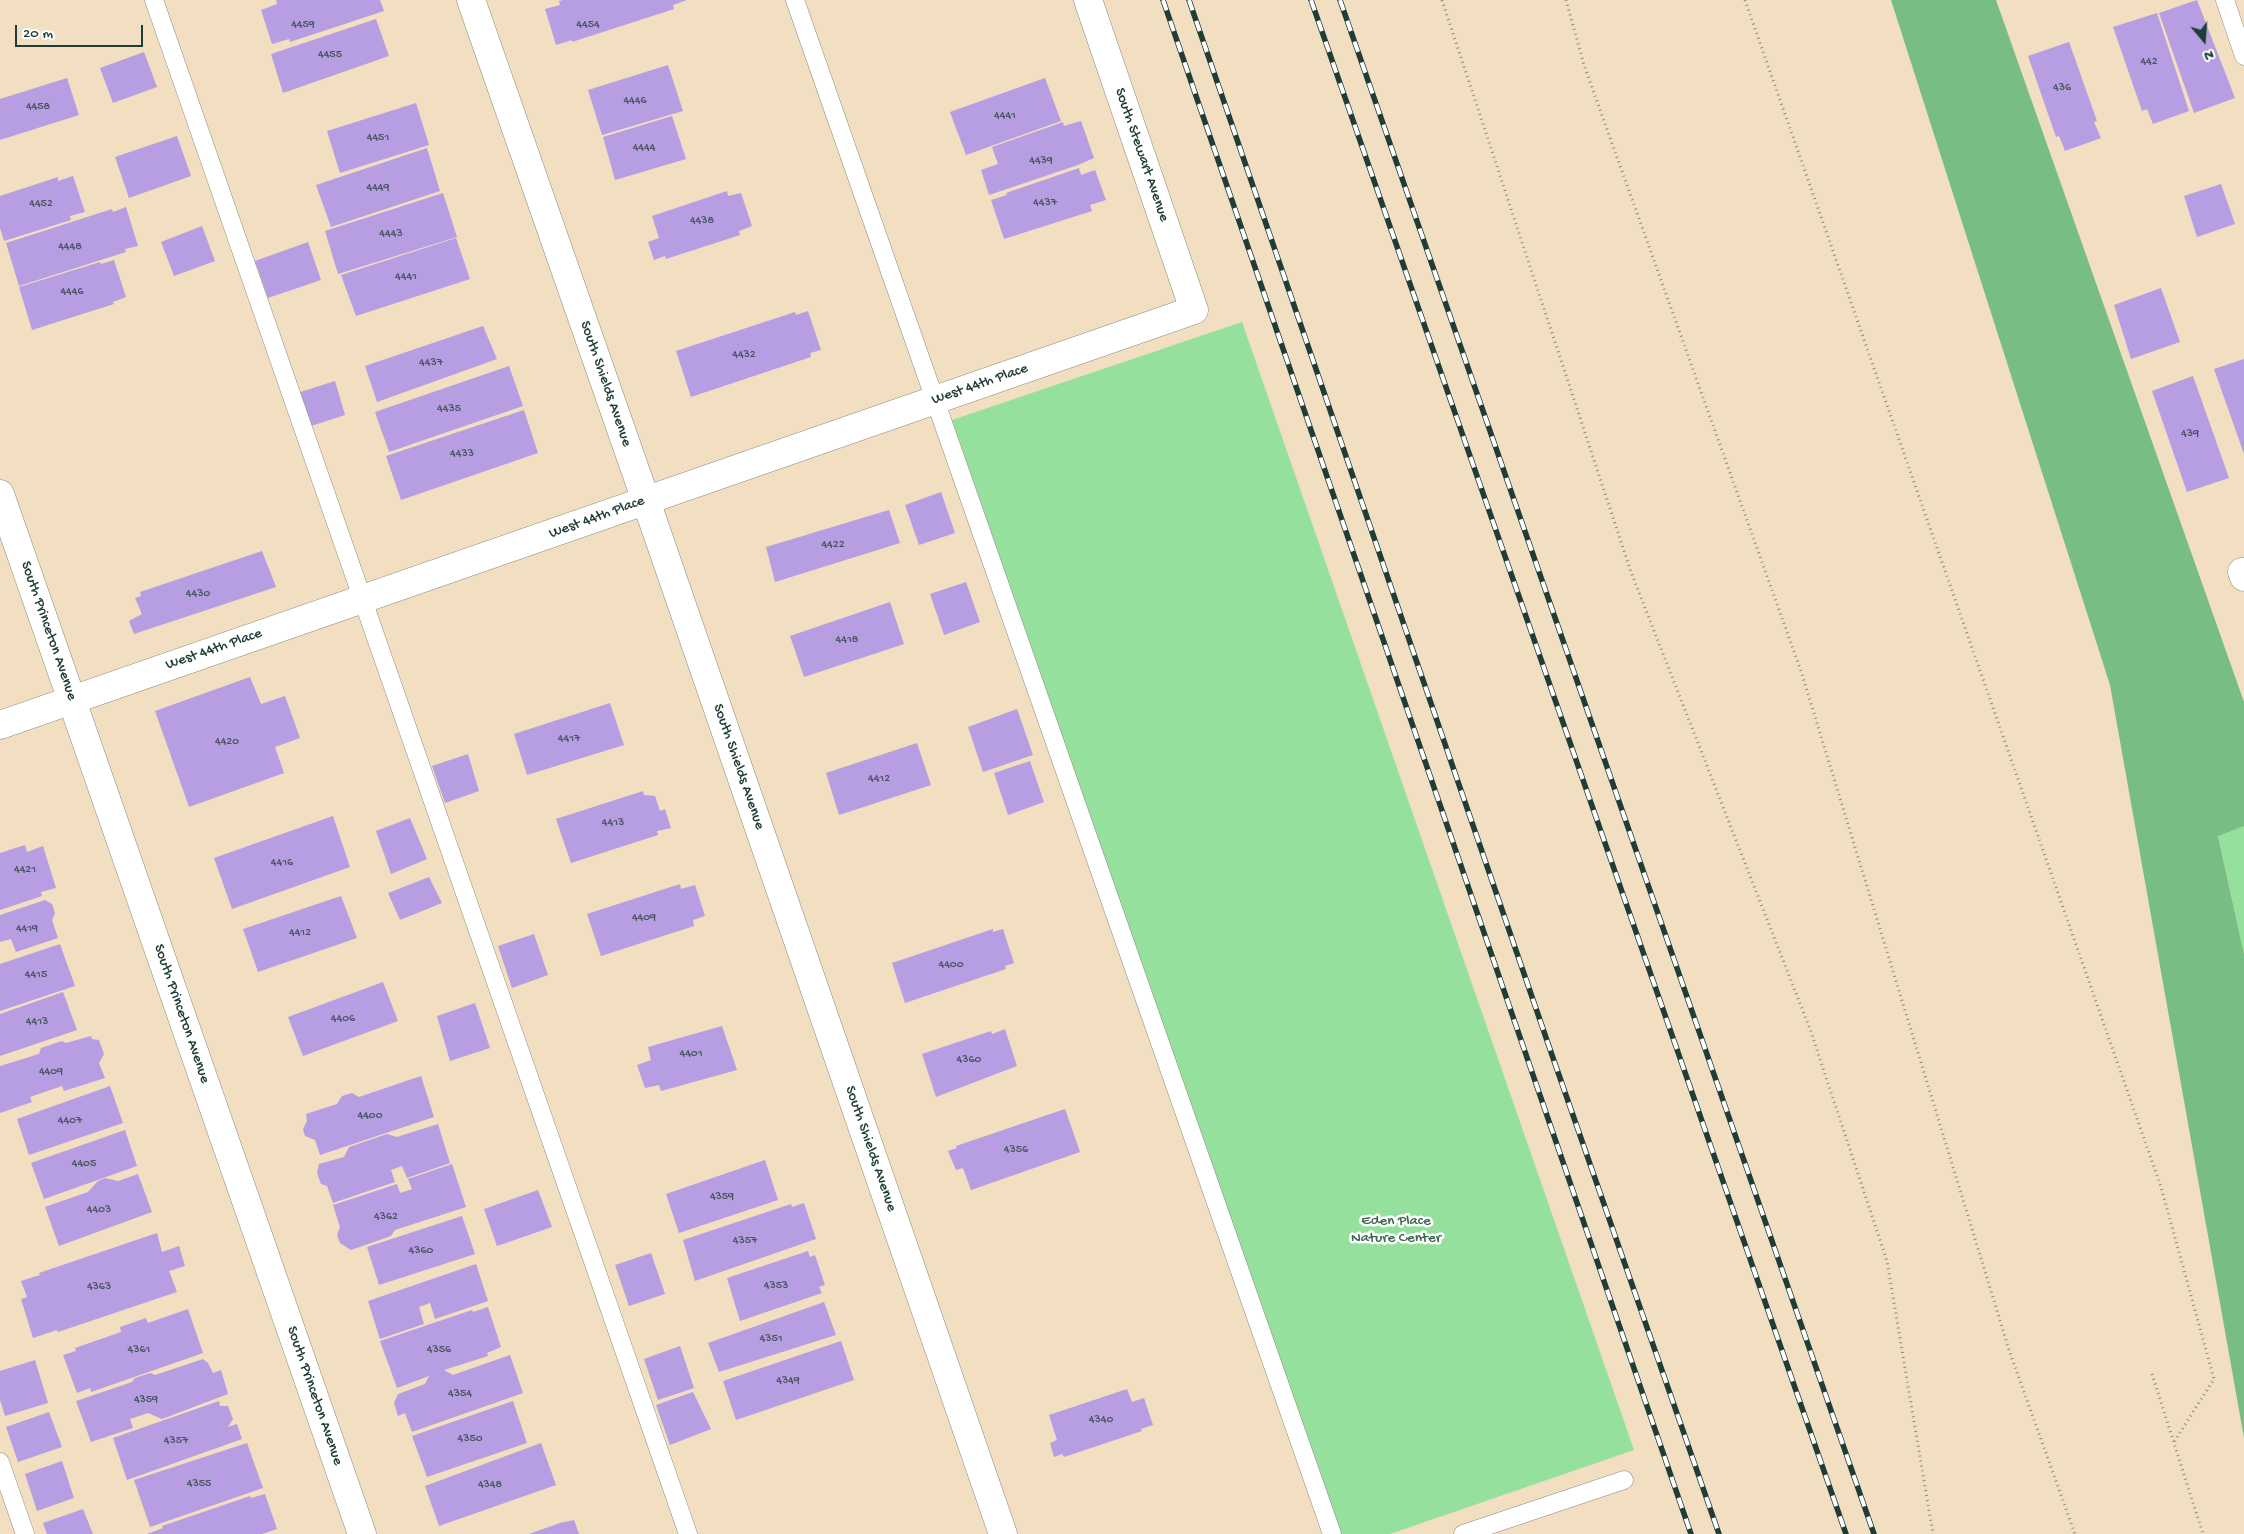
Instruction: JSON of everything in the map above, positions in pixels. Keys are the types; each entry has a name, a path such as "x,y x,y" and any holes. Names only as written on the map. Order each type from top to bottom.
{"street":[{"name":"South Shields Avenue","path":"470,0 646,500 1003,1534"},
{"name":"South Stewart Avenue","path":"1088,0 1194,310"},
{"name":"West 44th Place","path":"0,725 1194,310"},
{"name":"South Princeton Avenue","path":"0,494 362,1534"}],"lane":[{"path":"154,0 688,1534"},
{"path":"795,0 1332,1534"},
{"path":"2225,0 2244,56"},
{"path":"0,1462 25,1534"},
{"path":"1463,1534 1624,1480"}],"path":[{"path":"1442,0 1631,572 1810,1029 1887,1261 1933,1534"},
{"path":"1566,0 1584,65 1801,671 2010,1353 2075,1534"},
{"path":"1745,0 2161,1187 2214,1379 2174,1442"},
{"path":"2152,1374 2203,1534"}],"green space":[{"path":"1891,0 1996,0 2244,702 2244,826 2218,836 2244,954 2244,1438 2110,685"},
{"name":"Eden Place Nature Center","path":"1242,322 1634,1450 1390,1534 1340,1534 952,420"},
{"path":"2244,826 2244,954 2218,835"}],"building":[{"path":"276,0 380,0 384,11 290,42 289,39 272,44 261,10 277,4"},
{"path":"687,0 673,5 674,9 572,42 572,40 556,45 545,9 560,5 559,1"},
{"path":"2197,0 2235,98 2194,113 2159,13"},
{"path":"2157,13 2189,111 2153,124 2147,109 2142,111 2113,27"},
{"path":"376,19 389,56 283,93 271,54"},
{"path":"2069,42 2097,121 2094,122 2101,138 2065,151 2059,136 2056,137 2028,56"},
{"path":"144,52 157,87 113,103 100,68"},
{"path":"668,65 683,111 602,135 588,90"},
{"path":"67,78 79,115 0,140 0,99"},
{"path":"1045,78 1061,121 966,155 950,112"},
{"path":"416,103 429,145 340,173 327,131"},
{"path":"672,116 686,159 615,180 603,137"},
{"path":"1081,121 1094,158 989,195 981,170 998,164 992,147 1063,122 1064,126"},
{"path":"177,136 191,176 129,198 115,157"},
{"path":"427,148 440,191 331,227 316,185"},
{"path":"1079,168 1081,175 1095,170 1106,200 1090,205 1092,211 1004,239 991,200"},
{"path":"73,176 85,212 70,216 71,220 4,241 0,228 0,196 58,177 58,181"},
{"path":"2221,184 2235,224 2197,237 2184,196"},
{"path":"727,191 728,196 741,193 752,226 739,231 740,235 666,259 665,256 654,260 648,242 659,238 652,216"},
{"path":"443,193 457,237 338,274 325,231"},
{"path":"126,207 138,246 125,249 126,252 19,286 6,243 112,209 113,212"},
{"path":"202,226 215,261 174,276 161,242"},
{"path":"456,238 470,279 356,316 341,275"},
{"path":"308,242 321,280 268,298 255,261"},
{"path":"114,260 126,297 113,302 114,304 32,330 19,287 100,262 101,264"},
{"path":"2161,288 2180,342 2131,359 2114,305"},
{"path":"808,311 821,350 810,353 811,357 691,397 676,351 795,312 796,315"},
{"path":"483,326 497,359 377,402 365,366"},
{"path":"2244,359 2244,454 2214,369"},
{"path":"509,366 523,406 389,452 375,412"},
{"path":"2193,376 2229,478 2187,492 2152,391"},
{"path":"335,381 345,415 305,428 294,394"},
{"path":"524,410 538,453 401,500 386,456"},
{"path":"941,492 955,533 919,545 905,505"},
{"path":"889,510 900,543 775,582 766,547"},
{"path":"262,551 276,587 134,634 129,621 142,614 135,598 141,596 140,592"},
{"path":"966,582 980,622 944,635 930,594"},
{"path":"890,602 904,644 804,677 790,636"},
{"path":"250,677 261,704 285,696 300,738 275,747 284,773 189,807 155,711"},
{"path":"610,703 624,745 527,775 514,734"},
{"path":"1017,709 1033,755 983,772 968,727"},
{"path":"917,743 931,785 839,815 826,773"},
{"path":"468,754 479,791 445,803 432,766"},
{"path":"1030,761 1044,802 1008,815 994,773"},
{"path":"643,791 644,795 655,796 660,811 665,809 671,828 657,831 658,835 571,863 556,819"},
{"path":"333,816 350,867 232,909 214,858"},
{"path":"410,818 427,859 391,874 376,831"},
{"path":"25,845 27,852 43,846 56,888 41,892 42,896 0,910 0,853"},
{"path":"429,877 442,903 400,920 388,893"},
{"path":"680,884 681,889 695,885 705,916 693,920 694,926 601,956 587,914"},
{"path":"341,896 357,938 258,972 243,929"},
{"path":"45,900 52,904 55,913 52,920 58,938 16,952 11,939 0,942 0,915"},
{"path":"993,929 993,932 1003,929 1014,963 1005,966 1006,969 905,1003 892,963"},
{"path":"534,934 548,975 512,988 498,946"},
{"path":"60,944 75,986 0,1011 0,964"},
{"path":"383,982 398,1021 303,1056 288,1017"},
{"path":"63,992 77,1030 0,1056 0,1014"},
{"path":"475,1003 490,1048 450,1061 437,1016"},
{"path":"722,1026 737,1070 661,1091 659,1085 645,1088 637,1065 651,1060 648,1047"},
{"path":"1005,1029 1017,1066 936,1097 922,1054 991,1031 992,1034"},
{"path":"91,1036 92,1039 99,1040 104,1054 99,1063 105,1078 64,1091 62,1086 30,1097 32,1102 0,1113 0,1066 39,1054 41,1048 62,1041 66,1043"},
{"path":"421,1076 434,1117 320,1155 315,1140 305,1136 303,1129 307,1121 306,1114 337,1104 342,1096 352,1093 359,1097"},
{"path":"110,1086 123,1123 29,1155 17,1119"},
{"path":"1065,1109 1080,1152 971,1190 963,1168 956,1170 948,1151 957,1148 956,1146"},
{"path":"438,1124 450,1163 407,1178 402,1166 391,1170 395,1182 333,1203 327,1186 321,1184 317,1173 319,1164 344,1157 349,1147 387,1134 397,1137"},
{"path":"125,1130 137,1166 44,1199 31,1163"},
{"path":"765,1160 778,1200 679,1233 666,1194"},
{"path":"452,1164 466,1207 395,1230 391,1236 351,1250 340,1243 337,1235 340,1227 333,1205 397,1184 400,1193 412,1189 408,1179"},
{"path":"138,1174 152,1212 59,1246 45,1207 88,1192 98,1181 105,1178 118,1181"},
{"path":"538,1190 552,1227 497,1246 484,1209"},
{"path":"804,1203 816,1239 695,1281 683,1240 791,1204 792,1207"},
{"path":"462,1216 475,1254 379,1285 367,1247"},
{"path":"157,1233 162,1252 179,1246 185,1266 169,1271 177,1292 58,1332 57,1330 33,1338 21,1299 27,1297 21,1281 40,1275 39,1273"},
{"path":"808,1251 810,1257 815,1255 825,1285 819,1287 822,1293 740,1321 727,1278"},
{"path":"651,1253 665,1294 629,1306 615,1265"},
{"path":"476,1264 488,1301 435,1319 430,1303 419,1307 424,1324 380,1339 368,1301"},
{"path":"824,1302 836,1335 719,1372 708,1343"},
{"path":"488,1307 501,1347 487,1353 488,1356 444,1370 453,1375 510,1355 523,1393 412,1432 405,1413 398,1416 394,1403 398,1394 425,1384 429,1376 397,1388 380,1341 472,1310 473,1312"},
{"path":"188,1309 203,1353 91,1392 90,1388 77,1393 63,1355 76,1351 75,1348 121,1332 120,1327 146,1318 148,1323"},
{"path":"841,1341 854,1380 736,1420 723,1381"},
{"path":"680,1346 694,1388 658,1400 644,1359"},
{"path":"203,1359 208,1363 213,1373 221,1370 228,1394 162,1419 148,1413 130,1419 133,1428 91,1442 76,1401 132,1382 135,1378 150,1373 155,1375"},
{"path":"35,1360 48,1403 5,1416 0,1400 0,1371"},
{"path":"1127,1389 1132,1402 1144,1398 1153,1425 1141,1429 1142,1431 1064,1457 1062,1454 1054,1457 1050,1443 1057,1440 1049,1415"},
{"path":"693,1392 711,1429 670,1445 656,1405"},
{"path":"219,1401 220,1406 228,1406 233,1419 228,1427 237,1424 242,1439 127,1480 113,1438"},
{"path":"513,1401 527,1443 427,1477 412,1436"},
{"path":"49,1412 62,1447 18,1462 6,1427"},
{"path":"247,1443 263,1488 150,1527 134,1480"},
{"path":"541,1443 556,1485 439,1526 425,1486"},
{"path":"62,1461 74,1498 37,1511 25,1474"},
{"path":"265,1494 277,1529 262,1534 147,1534 163,1528 162,1526 250,1496 251,1498"},
{"path":"83,1509 93,1534 47,1534 43,1523"},
{"path":"574,1520 579,1534 529,1534 560,1523"}],"railway":[{"path":"1163,0 1691,1534"},
{"path":"1189,0 1719,1534"},
{"path":"1311,0 1846,1534"},
{"path":"1340,0 1874,1534"}]}
